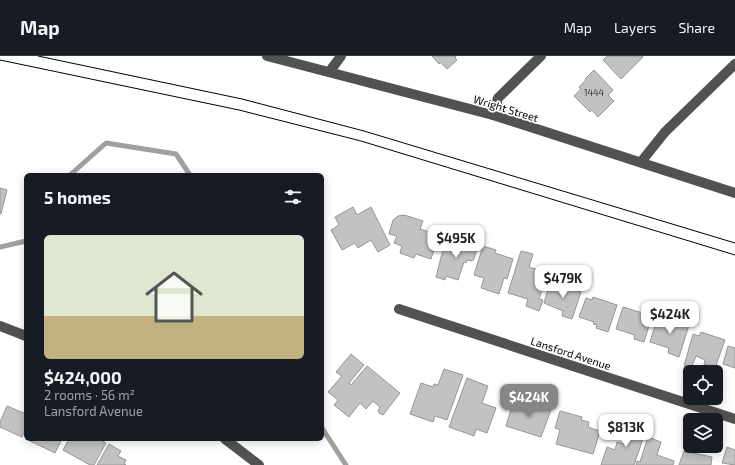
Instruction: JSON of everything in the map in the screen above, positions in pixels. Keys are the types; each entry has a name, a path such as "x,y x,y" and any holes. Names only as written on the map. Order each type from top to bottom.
{"street":[{"name":"Wright Street","path":"267,56 330,71 493,115 735,193"},
{"path":"330,71 341,56"},
{"path":"493,115 498,98 541,56"},
{"path":"641,162 666,132 735,64"},
{"name":"Lansford Avenue","path":"399,309 735,419"},
{"path":"0,326 24,335"},
{"path":"228,441 259,465"}],"building":[{"path":"432,56 456,56 455,58 457,60 447,69 440,62 439,64"},
{"path":"607,56 643,57 621,79 603,60"},
{"path":"594,70 613,90 608,95 614,101 598,117 592,110 590,112 574,96 581,89 579,87 586,80 585,79"},
{"path":"0,188 7,190 1,214 0,214"},
{"path":"353,207 357,215 371,207 390,245 378,252 371,240 358,248 355,243 342,250 331,230 339,225 335,217"},
{"path":"404,215 423,221 420,229 439,235 431,259 416,254 414,258 400,253 402,246 394,243 397,236 389,234 393,220 398,216"},
{"path":"467,239 479,242 474,259 472,261 467,260 466,263 464,262 458,280 446,276 445,280 436,277 445,242 465,248"},
{"path":"483,246 496,250 495,253 513,259 507,279 504,278 499,294 481,288 484,278 474,275"},
{"path":"521,251 533,254 529,267 547,273 539,299 543,300 539,311 526,306 528,299 508,293"},
{"path":"550,283 581,292 572,319 562,316 563,311 544,303"},
{"path":"593,297 617,305 608,332 596,328 597,325 593,324 594,322 579,317 586,298 592,300"},
{"path":"623,307 652,316 644,342 634,339 635,335 616,329"},
{"path":"658,316 689,325 679,357 668,353 669,348 650,342"},
{"path":"701,332 725,340 716,365 704,364 705,360 696,356 692,365 684,365 693,334 699,336"},
{"path":"728,346 735,348 735,368 723,364"},
{"path":"351,354 364,365 349,383 351,385 367,366 400,393 383,415 378,411 380,407 373,401 366,409 360,403 349,417 334,405 338,400 328,392 342,376 336,372"},
{"path":"444,369 463,375 447,420 435,416 433,422 410,414 421,383 433,387 434,384 438,385"},
{"path":"467,378 488,386 482,403 496,408 487,433 476,429 474,436 449,427"},
{"path":"514,400 532,406 534,401 552,407 541,437 506,426"},
{"path":"7,406 24,413 24,432 22,437 0,427 0,422"},
{"path":"560,411 582,417 581,420 589,422 588,427 600,431 593,454 556,444 560,430 555,428"},
{"path":"632,419 644,423 640,435 644,436 634,465 601,465 607,447 615,450 617,442 624,444"},
{"path":"648,437 661,442 657,455 674,461 673,465 636,465 637,461 640,462"},
{"path":"30,441 61,441 55,453"},
{"path":"68,441 102,441 106,443 94,465 90,465 63,450"},
{"path":"109,444 121,451 118,456 126,460 124,464 126,465 97,465"},
{"path":"727,447 735,450 735,465 722,463"},
{"path":"683,453 693,453 712,457 711,465 679,465"}],"waterway":[{"path":"72,173 106,143 176,154 189,173"},
{"path":"0,247 24,241"},
{"path":"324,431 346,465"}],"tram line":[{"path":"38,56 242,99 364,131 735,243"},
{"path":"0,60 239,110 361,141 735,255"}]}
